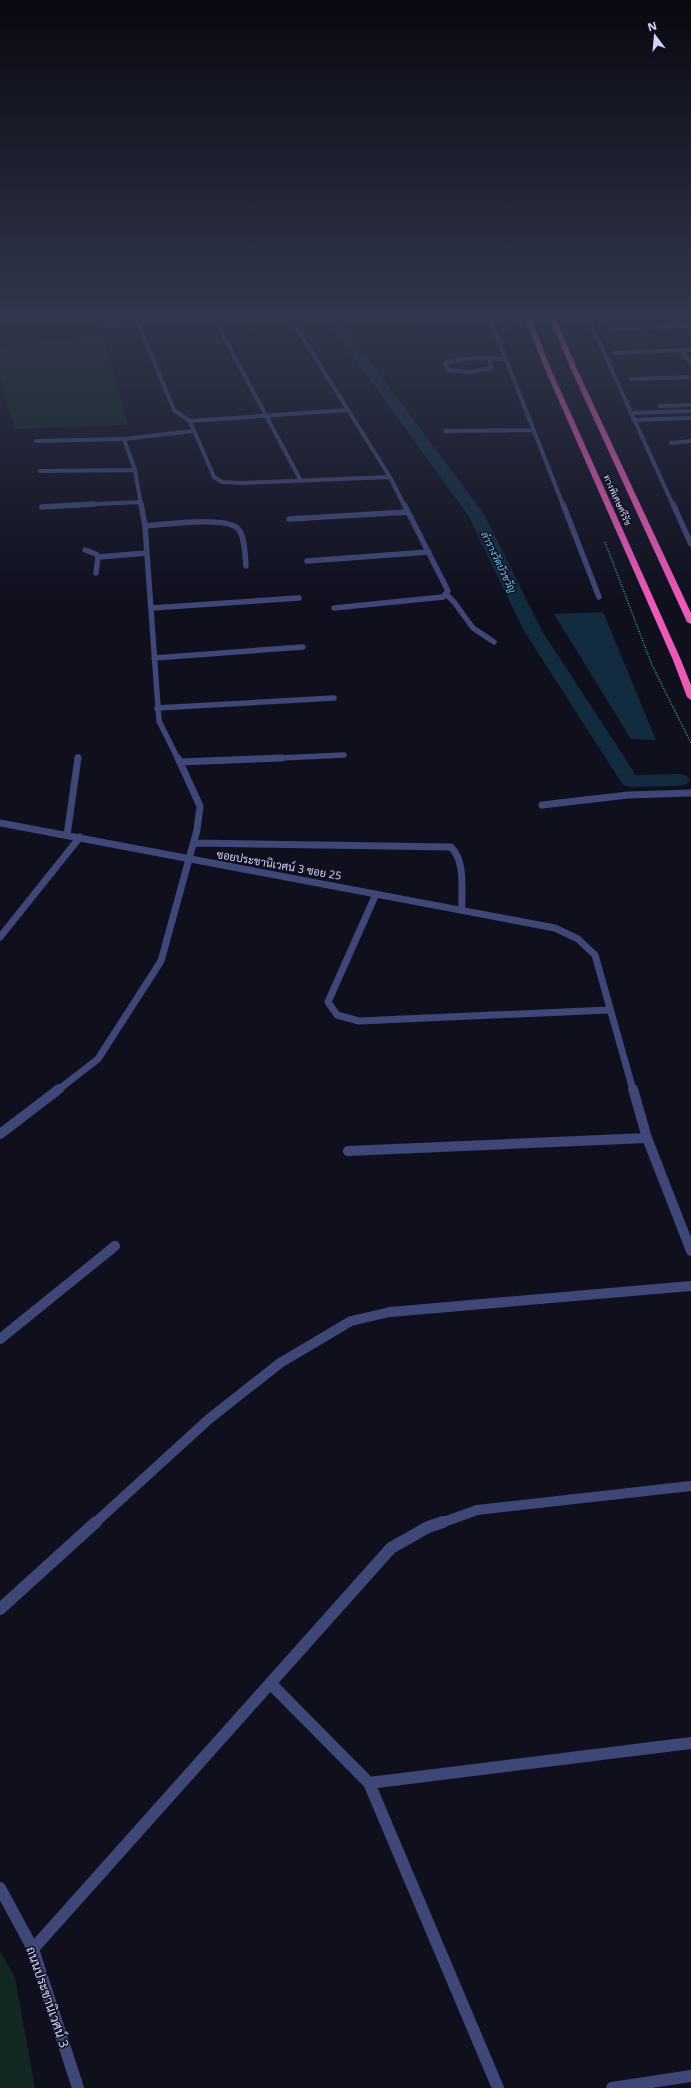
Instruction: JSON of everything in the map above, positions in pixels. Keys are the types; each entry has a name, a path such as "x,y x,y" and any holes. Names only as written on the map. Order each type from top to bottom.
{"highway":[{"name":"ทางพิเศษศรีรัช","path":"566,408 677,660 691,697"},
{"name":"ทางพิเศษศรีรัช","path":"592,408 691,622"}],"street":[{"path":"173,408 190,422 210,470 214,477 222,482 241,483 390,477"},
{"path":"262,408 301,481"},
{"path":"525,408 599,597"},
{"path":"628,408 691,544"},
{"path":"190,422 348,410 390,477 448,591 446,594"},
{"path":"630,413 691,411"},
{"path":"633,420 691,418"},
{"path":"36,441 124,439 193,430"},
{"path":"445,431 534,430"},
{"path":"0,1134 98,1060 161,961 194,843 200,806 180,762 162,730 157,708 145,526 135,470 124,439"},
{"path":"671,443 691,441"},
{"path":"40,471 135,470"},
{"path":"42,507 141,502"},
{"path":"289,520 408,512"},
{"path":"145,526 208,522 233,524 239,530 246,566"},
{"path":"85,550 96,554 98,557 147,553"},
{"path":"307,561 429,552"},
{"path":"96,573 98,557"},
{"path":"334,608 426,600 446,594"},
{"path":"446,594 457,604 472,627 485,634 494,642"},
{"path":"151,608 299,598"},
{"path":"154,658 303,647"},
{"path":"157,708 334,698"},
{"path":"180,762 344,754"},
{"path":"67,835 78,757"},
{"path":"542,805 628,795 691,793"},
{"name":"ซอยประชานิเวศน์ 3 ซอย 25","path":"0,823 80,837 188,860 555,928 578,938 595,955 609,1010 647,1138 691,1250"},
{"path":"0,937 80,837"},
{"path":"194,843 445,845 455,849 459,858 462,910"},
{"path":"376,894 328,1002 337,1015 359,1021 609,1010"},
{"path":"348,1151 647,1138"},
{"path":"0,1339 115,1246"},
{"path":"0,1609 209,1419 280,1363 351,1321 390,1312 691,1286"},
{"path":"33,1949 391,1548 428,1527 477,1510 691,1486"},
{"path":"271,1684 369,1783 498,2088"},
{"path":"369,1783 691,1743"},
{"name":"ถนนประชานิเวศน์ 3","path":"0,1888 33,1949 78,2088"},
{"path":"612,2088 691,2076"}],"green space":[{"path":"9,408 123,408 128,425 15,429"},
{"path":"0,1951 15,1978 35,2088 0,2088"}],"water":[{"path":"603,612 656,740 631,739 554,614"}],"waterway":[{"name":"ลำรางวัดบัวขวัญ","path":"398,408 476,514 533,631 630,781 680,780"}]}
